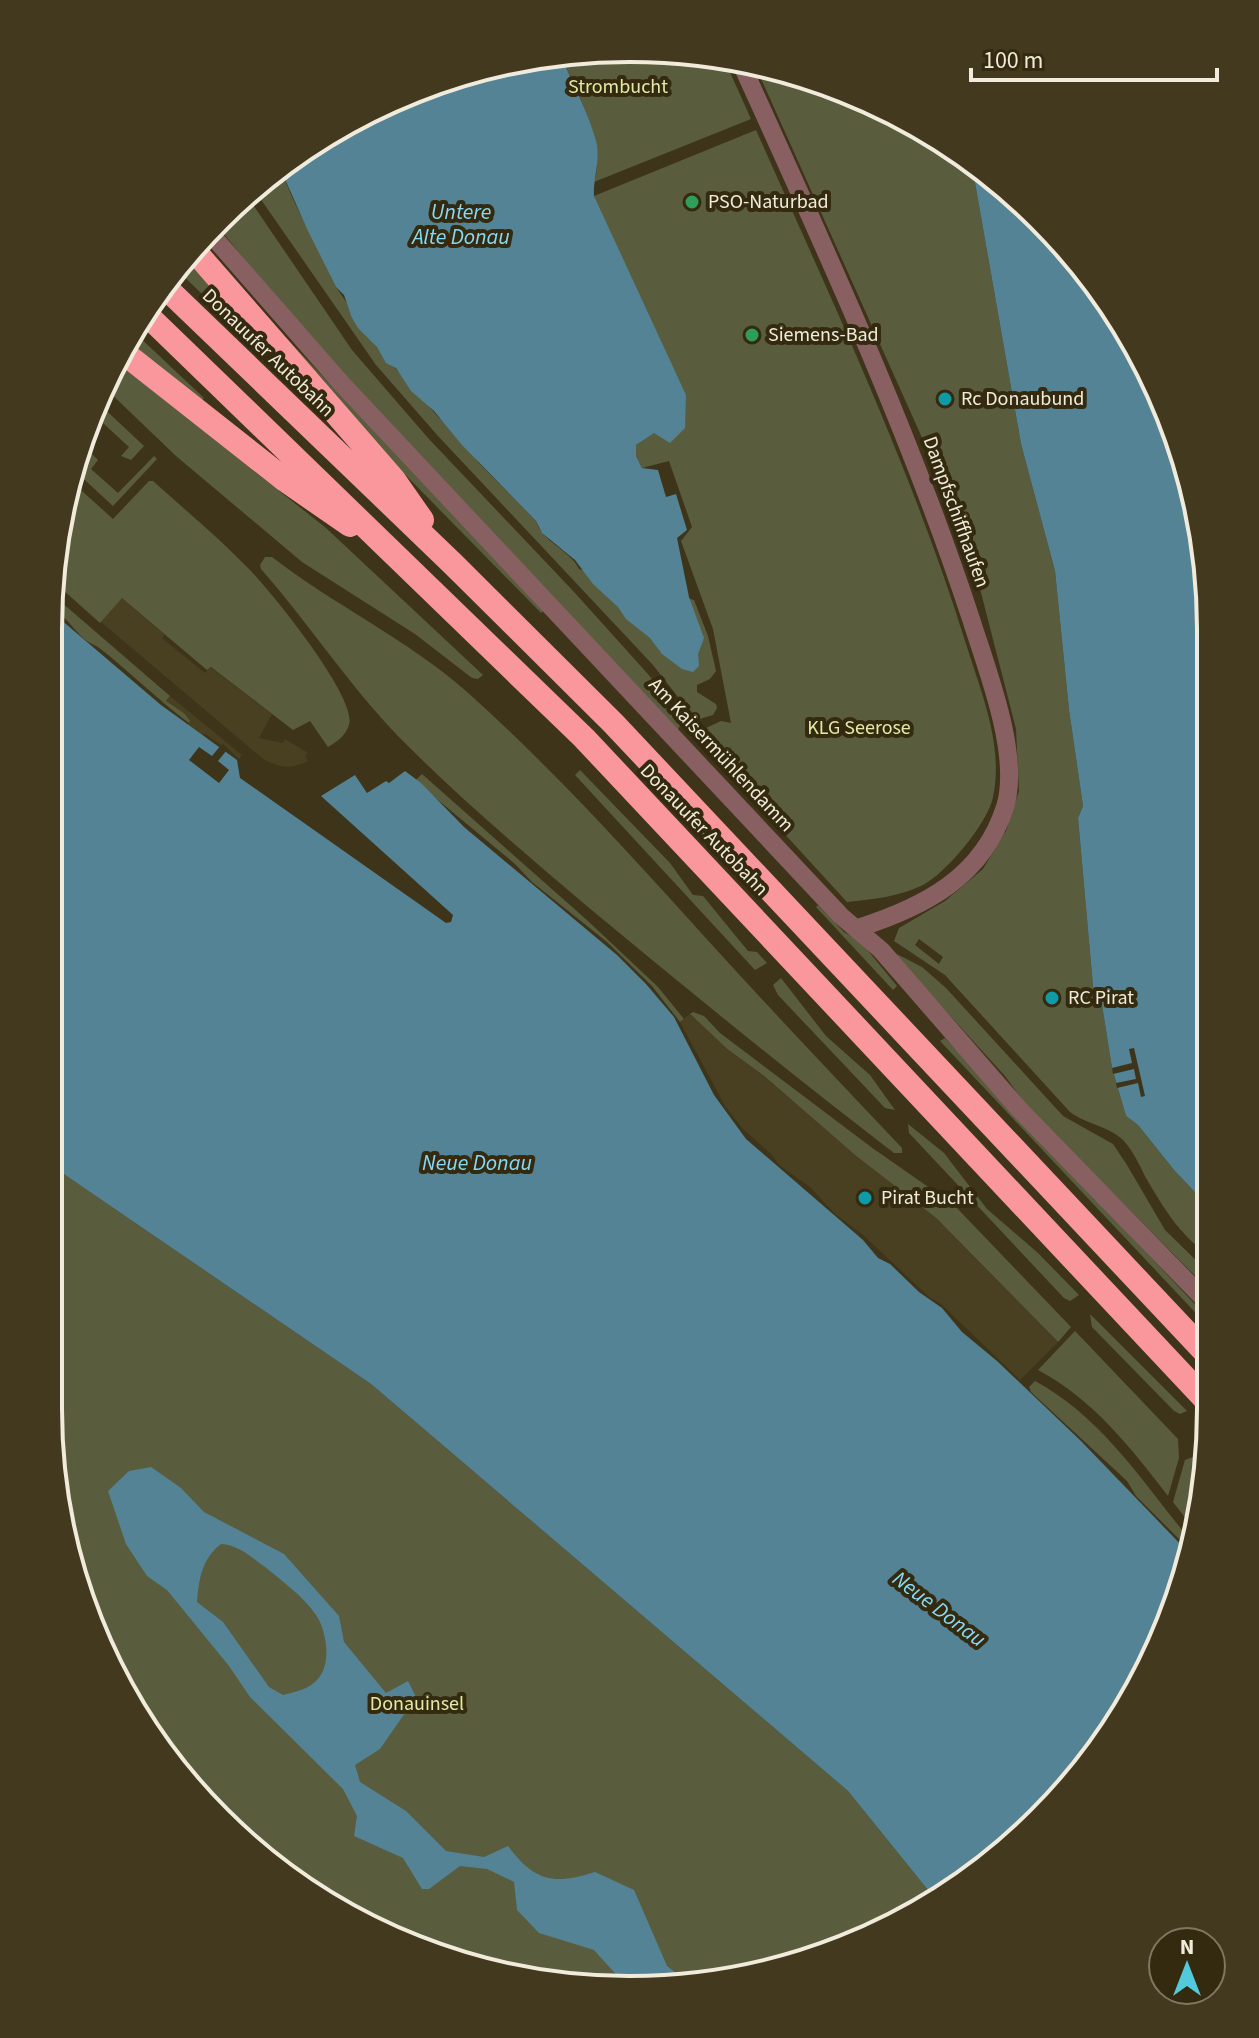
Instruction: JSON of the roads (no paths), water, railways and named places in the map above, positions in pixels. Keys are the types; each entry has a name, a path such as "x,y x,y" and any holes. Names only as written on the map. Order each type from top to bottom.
{"highway":[{"path":"201,258 394,480 453,564"},
{"name":"Donauufer Autobahn","path":"172,294 604,713 1197,1343"},
{"name":"Donauufer Autobahn","path":"154,321 584,738 1197,1390"},
{"path":"131,359 285,480 411,568"}],"street":[{"name":"Dampfschiffhaufen","path":"746,74 882,378 920,473 993,688 1009,763 1006,804 992,840 978,860 953,884 926,900 858,928"},
{"name":"Am Kaisermühlendamm","path":"216,240 341,383 841,916 881,950 1019,1109 1197,1292"}],"water":[{"name":"Untere Alte Donau","path":"566,66 596,141 598,155 594,196 686,395 685,428 670,443 654,433 636,445 636,456 642,468 658,470 666,497 676,494 687,530 677,538 689,597 704,638 698,654 699,666 693,672 682,669 662,654 650,638 626,619 575,560 542,533 536,521 462,445 434,411 411,391 396,368 386,363 377,347 352,318 344,295 336,287 285,179 314,158 379,121 447,92 519,73"},
{"path":"974,178 1031,228 1056,255 1080,284 1121,346 1154,412 1178,483 1186,519 1196,592 1197,630 1197,1194 1138,1125 1126,1116 1112,1068 1102,1005 1097,1005 1078,818 1083,806 1069,710 1055,571 1021,444"},
{"name":"Neue Donau","path":"62,621 161,705 237,760 240,778 446,923 451,922 453,915 321,796 355,775 367,793 405,771 421,783 464,827 617,955 646,984 674,1017 714,1095 746,1139 863,1240 878,1258 890,1264 919,1292 942,1308 962,1332 1081,1441 1180,1544 1154,1626 1121,1692 1080,1754 1031,1810 1004,1835 928,1890 848,1791 371,1384 62,1173"},
{"path":"151,1467 181,1488 204,1512 284,1554 339,1616 344,1642 386,1693 408,1681 416,1697 380,1749 355,1765 360,1782 406,1811 446,1851 484,1857 508,1846 527,1867 546,1877 568,1878 595,1872 634,1890 667,1966 677,1974 617,1976 594,1950 539,1933 517,1910 514,1882 487,1869 460,1866 429,1889 422,1889 403,1858 354,1836 357,1816 343,1789 250,1697 229,1666 167,1590 147,1576 126,1544 108,1491 129,1471","holes":["221,1544 234,1547 299,1595 320,1622 325,1639 325,1666 310,1686 283,1695 269,1687 223,1622 197,1602 200,1577 206,1563"]}],"place":[{"name":"PSO-Naturbad","path":"692,202"},
{"name":"Siemens-Bad","path":"752,335"},
{"name":"Rc Donaubund","path":"945,399"},
{"name":"RC Pirat","path":"1052,998"},
{"name":"Pirat Bucht","path":"865,1198"}],"park label":[{"name":"Strombucht","path":"618,87"},
{"name":"KLG Seerose","path":"859,728"},
{"name":"Donauinsel","path":"417,1704"}]}
